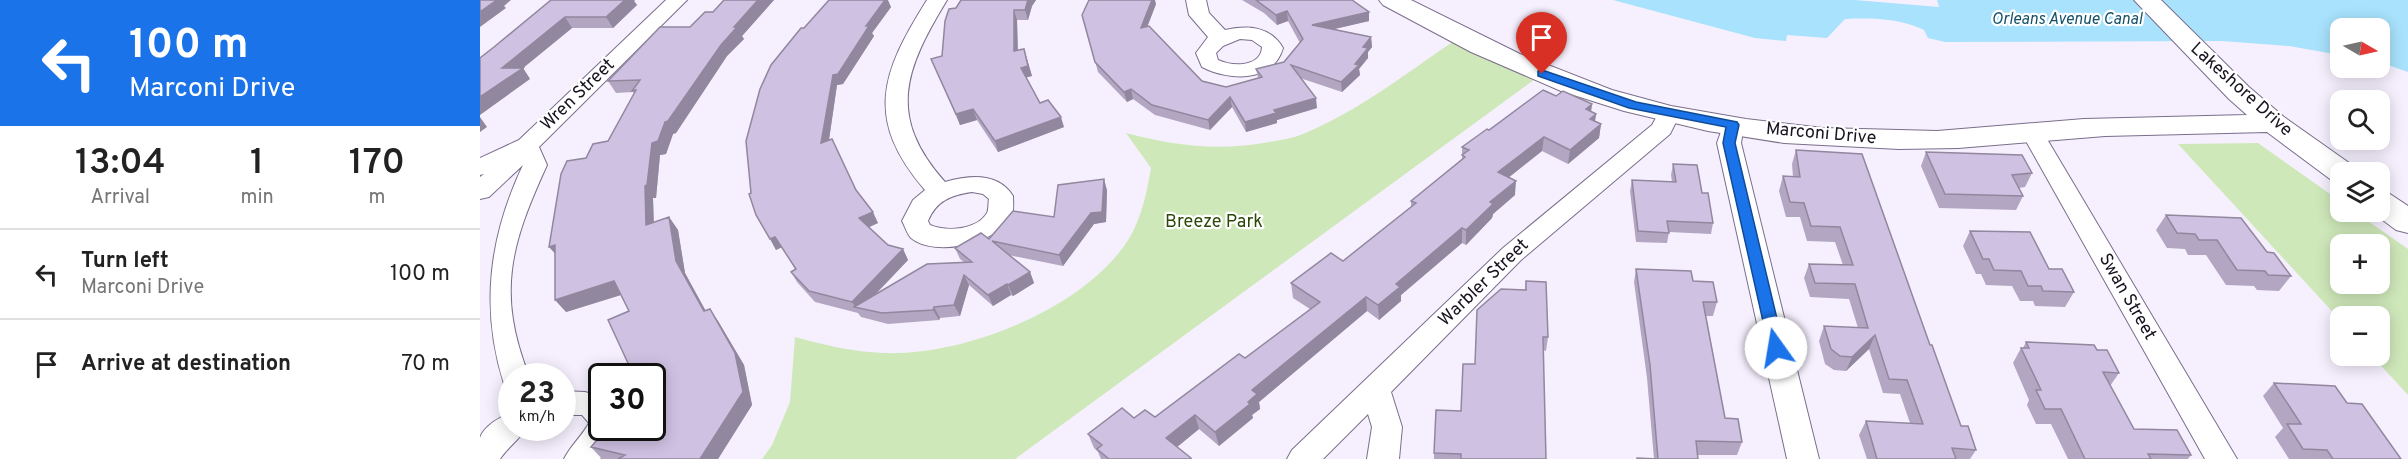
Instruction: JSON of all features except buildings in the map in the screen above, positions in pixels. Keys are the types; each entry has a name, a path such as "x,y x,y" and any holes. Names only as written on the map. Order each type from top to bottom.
{"street":[{"name":"Wren Street","path":"480,191 677,0"},
{"path":"937,0 906,51 900,69 896,98 902,139 918,166 941,192"},
{"path":"1196,0 1199,15 1221,38"},
{"name":"Marconi Drive","path":"1392,0 1460,37 1542,74 1634,105 1669,114 1732,125 1831,137 1947,140 2104,127 2274,123"},
{"name":"Lakeshore Drive","path":"2147,0 2196,51 2274,123 2330,164"},
{"name":"Warbler Street","path":"1303,459 1512,254 1662,129 1669,114"},
{"path":"1732,125 1729,143 1803,459"},
{"name":"Swan Street","path":"2033,134 2221,459"},
{"path":"480,167 526,146 535,165 488,286 510,363"},
{"path":"2390,209 2408,222"},
{"path":"1375,389 1387,427 1383,459"},
{"path":"483,459 498,437"},
{"path":"580,459 596,441"}],"green space":[{"name":"Breeze Park","path":"1460,37 1542,74 1015,459 762,459 772,445 790,402 795,337 839,348 884,353 916,352 951,346 1021,323 1055,306 1085,286 1110,262 1130,237 1144,203 1151,168 1126,133 1177,144 1211,147 1245,145 1294,137 1324,125 1364,102"},
{"path":"2258,143 2330,194 2330,222 2369,222 2387,234 2330,234 2330,294 2390,294 2390,236 2408,249 2408,395 2381,366 2390,366 2390,306 2330,306 2330,309 2178,144"}],"water":[{"name":"Orleans Avenue Canal","path":"1613,0 1855,0 1939,7 1937,0 2408,0 2408,72 2390,66 2390,18 2330,18 2330,53 2289,46 2222,41 1945,42 1928,38 1924,30 1905,23 1865,19 1845,19 1827,38 1787,35 1786,41 1755,38"}],"route":[{"path":"1542,74 1634,105 1669,114 1732,125 1729,143 1776,348"}]}
